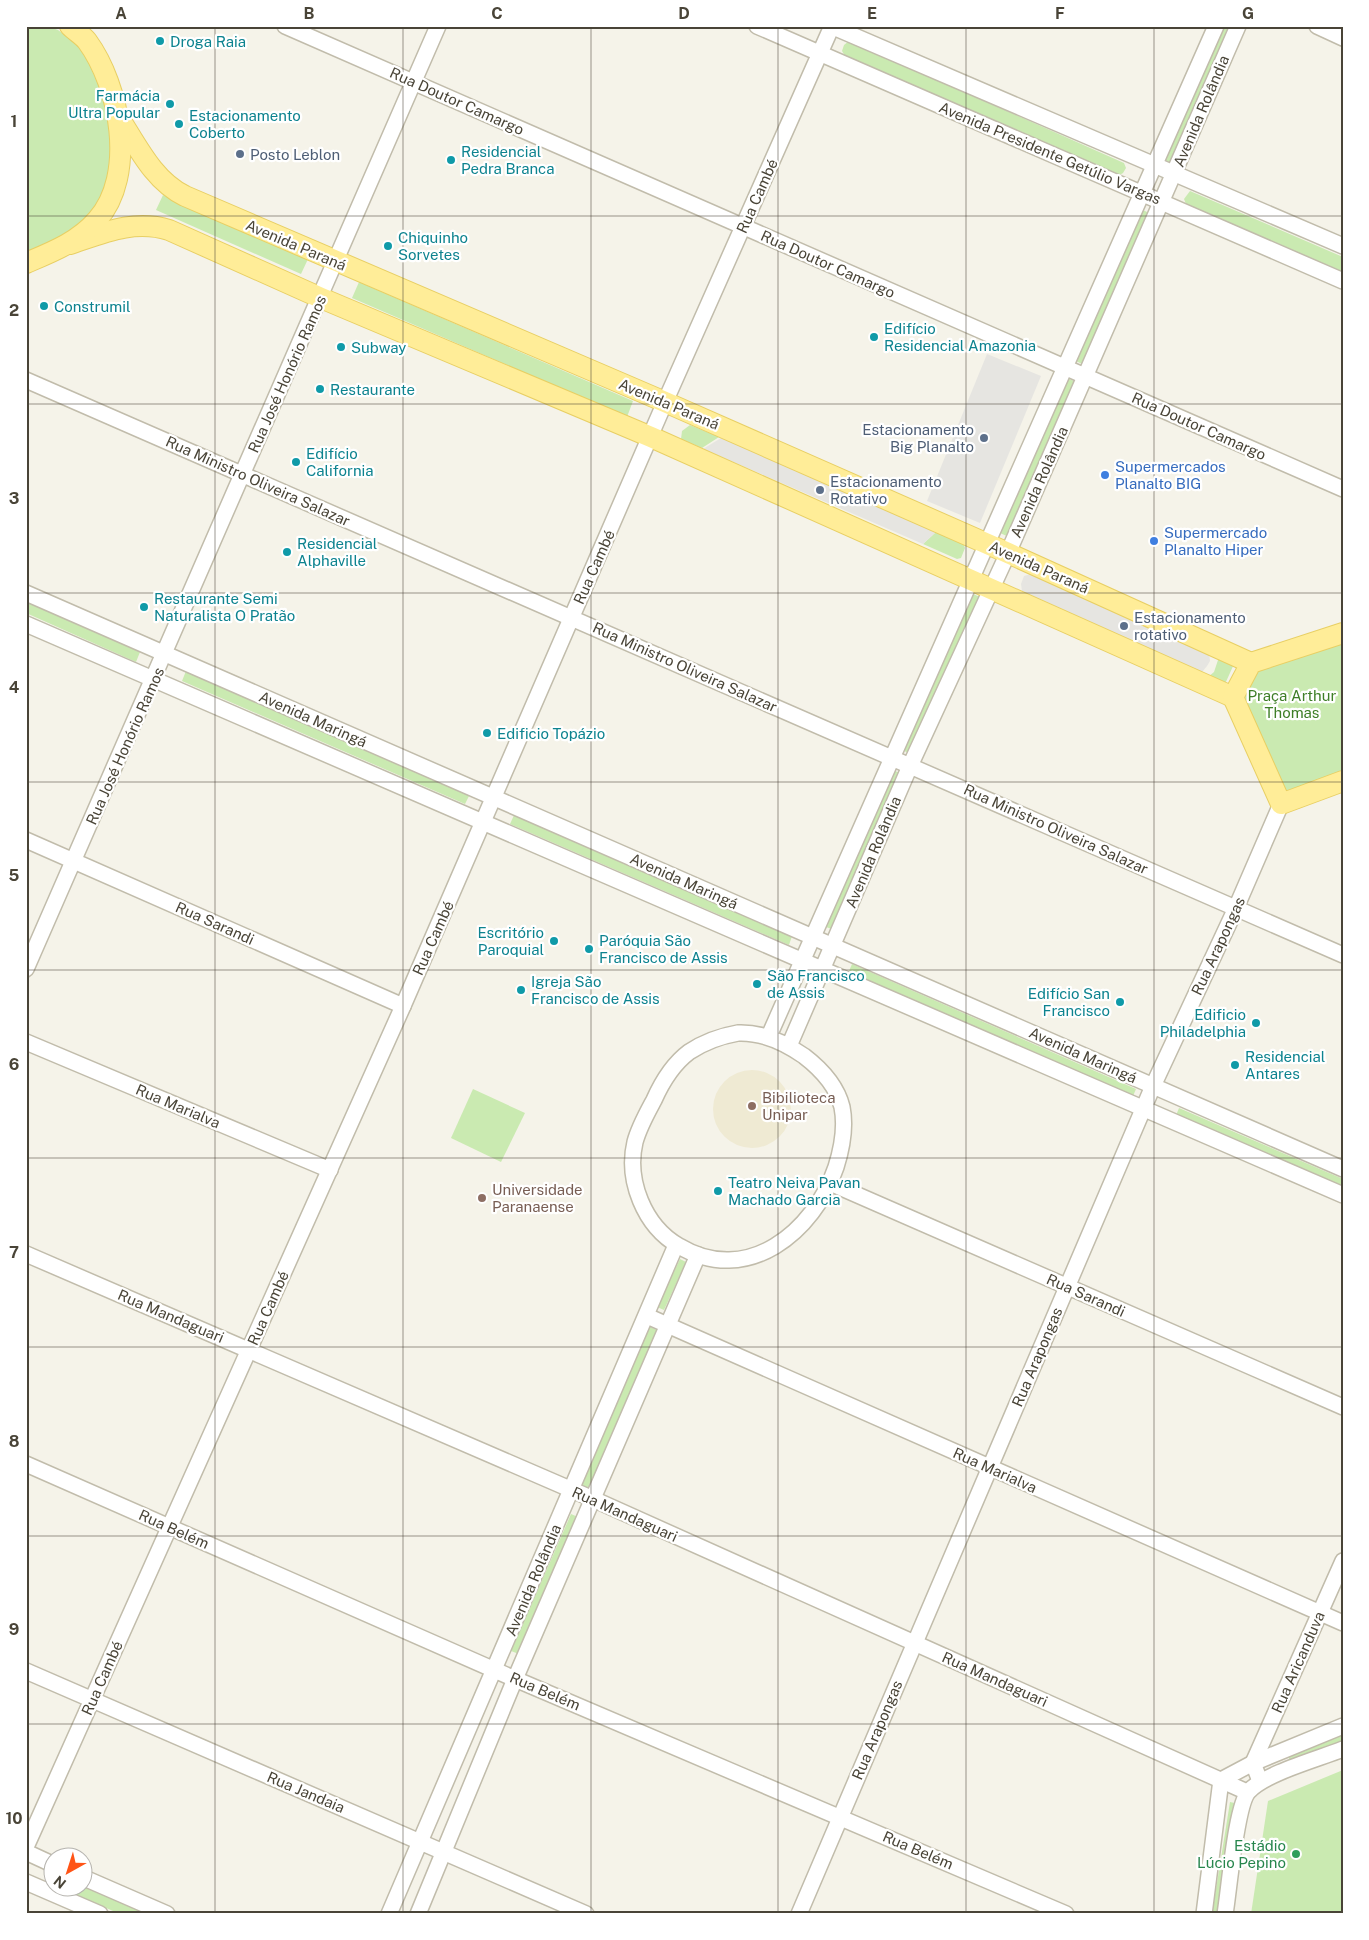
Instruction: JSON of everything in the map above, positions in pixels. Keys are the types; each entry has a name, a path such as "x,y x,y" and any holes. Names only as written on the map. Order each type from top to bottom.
{"main road":[{"path":"70,26 85,39 104,73 120,130 121,156 114,192 98,219 70,244"},
{"name":"Avenida Paraná","path":"116,113 157,176 171,190 665,402 1008,552 1251,663"},
{"path":"26,264 70,244 118,228 137,224 154,226 651,436 1233,697 1281,804 1343,781"},
{"path":"1233,697 1251,663 1343,633"}],"street":[{"name":"Rua Doutor Camargo","path":"286,26 1343,488"},
{"name":"Rua José Honório Ramos","path":"26,970 321,298 438,26"},
{"name":"Avenida Presidente Getúlio Vargas","path":"756,26 1343,281"},
{"name":"Avenida Presidente Getúlio Vargas","path":"832,26 1343,246"},
{"name":"Rua Cambé","path":"26,1847 403,1006 665,402 832,26"},
{"name":"Avenida Rolândia","path":"769,1036 1216,26"},
{"name":"Avenida Rolândia","path":"789,1046 910,766 1008,552 1163,202 1238,26"},
{"path":"1317,26 1343,38"},
{"name":"Rua Ministro Oliveira Salazar","path":"26,380 1343,955"},
{"name":"Avenida Maringá","path":"27,595 1343,1169"},
{"name":"Avenida Maringá","path":"26,624 483,824 1343,1195"},
{"name":"Rua Arapongas","path":"799,1914 1143,1109 1236,908 1281,804"},
{"name":"Rua Sarandi","path":"26,840 403,1006"},
{"path":"738,1033 769,1036 789,1046 812,1062 821,1071 839,1099 843,1117 843,1136 830,1183 820,1202 798,1229 766,1252 732,1261 721,1261 698,1255 676,1245 651,1221 642,1203 635,1182 633,1153 646,1116 666,1078 679,1061 699,1046 738,1033"},
{"name":"Rua Marialva","path":"26,1042 330,1170"},
{"path":"1245,1153 1253,1130"},
{"name":"Rua Sarandi","path":"830,1183 1343,1407"},
{"name":"Avenida Rolândia","path":"389,1914 676,1245"},
{"name":"Rua Mandaguari","path":"26,1254 593,1499 1247,1792"},
{"name":"Avenida Rolândia","path":"418,1914 515,1679 698,1255"},
{"name":"Rua Marialva","path":"647,1316 1343,1623"},
{"name":"Rua Belém","path":"26,1464 515,1679 1066,1914"},
{"name":"Rua Aricanduva","path":"1253,1763 1343,1561"},
{"name":"Rua Jandaia","path":"26,1671 586,1914"},
{"path":"1204,1914 1221,1780 1253,1763 1343,1726"},
{"path":"1225,1914 1240,1810 1247,1792 1260,1781 1343,1750"},
{"path":"1277,1753 1277,1763 1286,1771"},
{"path":"1253,1763 1260,1781"},
{"path":"26,1852 42,1859"},
{"path":"92,1881 167,1914"},
{"path":"26,1882 100,1914"}],"shaded area":[{"name":"Estacionamento Big Planalto","path":"987,354 1041,376 980,523 927,501"},
{"name":"Estacionamento Rotativo","path":"721,438 936,532 923,544 703,449"},
{"name":"Estacionamento rotativo","path":"1031,574 1209,653 1210,661 1202,672 1022,591 1021,584 1024,576"},
{"name":"Bibilioteca Unipar","path":"752,1070 767,1073 779,1082 788,1094 791,1109 788,1124 779,1136 767,1145 752,1148 737,1145 725,1136 716,1124 713,1109 716,1094 725,1082 737,1073"}],"green space":[{"path":"26,26 47,26 58,30 84,49 99,82 112,127 112,180 87,223 26,257"},
{"path":"1225,26 1234,26 1172,164 1165,160"},
{"path":"849,41 1124,163 1126,168 1118,176 845,56 842,51 844,45"},
{"path":"1190,191 1343,257 1343,273 1186,204 1184,199"},
{"path":"163,195 308,259 301,274 156,210"},
{"path":"1143,210 1151,214 1084,365 1076,361"},
{"path":"359,282 633,401 627,417 352,298"},
{"path":"1067,378 1076,382 1009,537 1000,533"},
{"path":"690,425 719,437 702,448 681,439 682,431"},
{"path":"936,532 963,543 965,548 961,558 957,559 923,544"},
{"path":"971,593 982,598 913,755 902,750"},
{"path":"26,602 140,652 136,662 26,613"},
{"name":"Praça Arthur Thomas","path":"1343,633 1343,781 1281,804 1233,697 1251,663"},
{"path":"1219,657 1234,664 1225,684 1208,677 1214,672"},
{"path":"186,671 470,794 465,804 182,681"},
{"path":"895,771 906,775 837,931 826,927"},
{"path":"515,813 793,933 789,945 510,824"},
{"path":"852,964 1136,1089 1131,1101 847,976"},
{"path":"473,1089 525,1113 501,1162 451,1138"},
{"path":"1179,1108 1343,1179 1343,1191 1175,1118"},
{"path":"680,1259 686,1262 664,1310 657,1307"},
{"path":"650,1327 659,1331 588,1489 580,1486"},
{"path":"571,1514 578,1517 519,1654 511,1651"},
{"path":"1343,1735 1343,1747 1292,1767 1288,1756"},
{"name":"Estádio Lúcio Pepino","path":"1343,1770 1343,1914 1251,1914 1268,1801"},
{"path":"1230,1802 1239,1804 1222,1914 1212,1914"},
{"path":"92,1887 153,1914 120,1914 83,1898 92,1898"}],"place":[{"name":"Droga Raia","path":"160,41"},
{"name":"Farmácia Ultra Popular","path":"170,104"},
{"name":"Estacionamento Coberto","path":"179,124"},
{"name":"Posto Leblon","path":"240,154"},
{"name":"Residencial Pedra Branca","path":"451,160"},
{"name":"Chiquinho Sorvetes","path":"388,246"},
{"name":"Construmil","path":"44,306"},
{"name":"Edifício Residencial Amazonia","path":"874,337"},
{"name":"Subway","path":"341,347"},
{"name":"Restaurante","path":"320,389"},
{"name":"Estacionamento Big Planalto","path":"984,438"},
{"name":"Edifício California","path":"296,462"},
{"name":"Supermercados Planalto BIG","path":"1105,475"},
{"name":"Estacionamento Rotativo","path":"820,490"},
{"name":"Supermercado Planalto Hiper","path":"1154,541"},
{"name":"Residencial Alphaville","path":"287,552"},
{"name":"Restaurante Semi Naturalista O Pratão","path":"144,607"},
{"name":"Estacionamento rotativo","path":"1124,626"},
{"name":"Edificio Topázio","path":"487,733"},
{"name":"Escritório Paroquial","path":"554,941"},
{"name":"Paróquia São Francisco de Assis","path":"589,949"},
{"name":"São Francisco de Assis","path":"757,984"},
{"name":"Igreja São Francisco de Assis","path":"521,990"},
{"name":"Edifício San Francisco","path":"1120,1002"},
{"name":"Edificio Philadelphia","path":"1256,1023"},
{"name":"Residencial Antares","path":"1235,1065"},
{"name":"Bibilioteca Unipar","path":"752,1106"},
{"name":"Teatro Neiva Pavan Machado Garcia","path":"718,1191"},
{"name":"Universidade Paranaense","path":"482,1198"},
{"name":"Estádio Lúcio Pepino","path":"1296,1854"}]}
